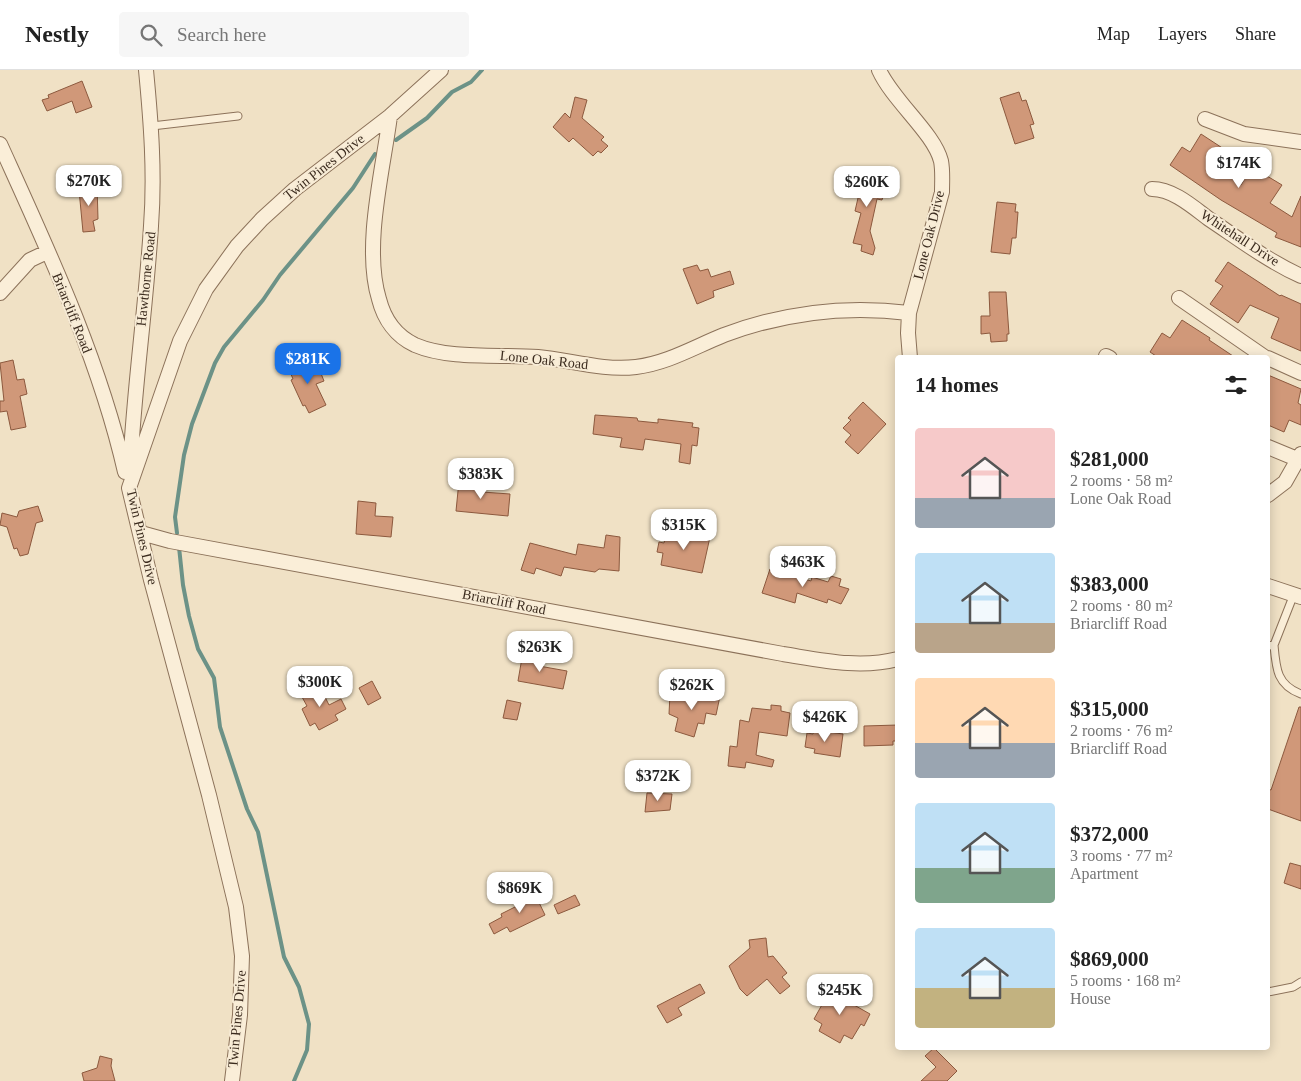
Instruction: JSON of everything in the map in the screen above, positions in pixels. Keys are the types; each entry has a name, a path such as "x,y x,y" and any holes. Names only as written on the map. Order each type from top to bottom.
{"street":[{"name":"Hawthorne Road","path":"129,488 133,411 152,225 152,126 146,70"},
{"name":"Twin Pines Drive","path":"232,1081 241,995 242,956 236,908 209,795 151,580 129,488 180,341 206,289 237,246 262,219 295,189 390,116 441,70"},
{"name":"Lone Oak Drive","path":"880,70 899,103 934,144 940,160 942,174 942,192 909,313 910,355"},
{"name":"Lone Oak Road","path":"390,116 375,227 373,271 379,300 388,322 399,335 414,344 432,351 540,358 605,367 634,367 662,362 723,336 774,318 849,310 885,310 909,313"},
{"path":"1205,119 1244,134 1301,142"},
{"name":"Briarcliff Road","path":"0,144 83,337 113,418 129,488"},
{"name":"Whitehall Drive","path":"1152,188 1181,200 1272,261 1301,276"},
{"path":"0,293 30,260 47,252"},
{"path":"1179,298 1263,355"},
{"path":"1270,359 1301,373"},
{"path":"1270,448 1299,457 1285,482 1270,493"},
{"name":"Briarcliff Road","path":"141,533 170,542 783,654 844,664 881,663 895,660"},
{"path":"1270,587 1298,595"}],"lane":[{"path":"152,126 238,116"},
{"path":"1298,595 1271,646 1278,674 1287,689 1301,694"},
{"path":"1270,992 1293,987 1301,982"}],"building":[{"path":"82,81 92,107 76,113 72,101 47,111 42,100 49,98 48,95"},
{"path":"1019,92 1022,101 1026,100 1034,124 1030,125 1034,138 1015,144 1000,98"},
{"path":"575,97 587,100 582,118 604,137 601,140 608,146 601,153 598,151 593,156 573,138 569,142 553,127 565,113 570,118"},
{"path":"1201,134 1230,153 1219,170 1241,185 1252,167 1282,185 1270,203 1292,217 1301,196 1301,247 1275,237 1277,233 1221,200 1170,165 1182,147 1190,152"},
{"path":"853,170 883,180 881,187 885,188 882,200 877,199 870,231 875,248 873,255 861,251 862,245 853,243 861,213 855,211 861,185 850,182"},
{"path":"97,185 98,219 93,221 95,231 83,232 79,190 87,189 86,186"},
{"path":"997,202 1016,204 1015,212 1018,212 1016,238 1012,238 1010,254 991,252"},
{"path":"1228,262 1280,296 1301,304 1301,351 1271,338 1279,318 1250,305 1238,323 1210,304 1223,286 1215,281"},
{"path":"697,265 700,271 708,269 711,277 730,271 734,284 713,291 714,297 697,304 683,269"},
{"path":"989,292 1006,292 1009,334 1007,334 1007,341 991,342 990,333 981,334 981,316 990,316"},
{"path":"1182,320 1232,355 1154,355 1150,352 1162,333 1170,338"},
{"path":"306,359 311,369 318,366 324,381 316,384 326,405 309,413 305,405 303,406 291,380 293,379 288,367"},
{"path":"13,360 17,380 24,379 27,394 20,396 26,427 11,430 7,411 0,412 0,401 4,401 0,363"},
{"path":"1270,376 1301,389 1298,403 1301,405 1301,425 1289,420 1284,432 1270,426"},
{"path":"863,402 886,424 858,454 845,442 851,435 843,428 851,420 848,418"},
{"path":"595,415 637,418 638,421 658,423 658,419 693,423 692,427 699,428 697,446 692,445 690,464 679,462 681,444 645,439 643,450 620,447 622,438 593,434"},
{"path":"459,481 483,483 482,492 510,494 508,516 456,511"},
{"path":"358,501 376,503 375,516 393,517 391,537 356,534"},
{"path":"38,506 43,521 36,523 28,554 20,556 17,548 14,549 7,527 0,525 2,513 17,517 19,511"},
{"path":"667,529 710,537 702,573 661,565 663,553 657,552 659,542 664,543"},
{"path":"606,535 620,537 619,571 599,569 595,572 564,567 561,576 536,568 534,574 521,570 530,543 576,555 578,544 604,548"},
{"path":"770,569 811,581 812,577 828,582 831,576 841,579 839,586 849,589 841,604 828,599 827,603 797,593 795,603 762,593"},
{"path":"523,652 541,655 539,666 567,671 563,689 518,681"},
{"path":"372,681 381,698 368,705 359,688"},
{"path":"313,684 316,689 320,687 329,705 341,699 346,709 335,715 338,720 319,730 315,723 310,726 302,709 307,706 302,697 306,696 303,689"},
{"path":"698,692 720,696 716,715 706,713 704,724 698,723 694,737 675,731 678,718 669,714 670,694 678,696 679,693 697,696"},
{"path":"507,700 521,703 517,720 503,718"},
{"path":"771,705 781,706 781,711 790,713 787,736 759,732 756,755 774,760 772,767 746,762 745,768 728,766 730,746 737,747 740,720 749,722 752,708 771,710"},
{"path":"1299,707 1301,707 1301,821 1270,810 1271,790"},
{"path":"895,725 895,741 893,741 893,745 864,746 864,726"},
{"path":"814,730 843,734 840,757 814,753 815,749 805,747 807,733 813,734"},
{"path":"647,793 672,794 670,810 645,812"},
{"path":"1290,863 1301,866 1301,889 1284,883"},
{"path":"532,888 545,915 510,932 507,927 494,934 489,924 502,917 501,914 527,901 523,892"},
{"path":"575,895 580,905 558,914 554,905"},
{"path":"766,938 768,957 773,956 787,973 782,977 790,986 780,994 767,979 747,996 740,989 729,966 750,948 749,940"},
{"path":"700,984 705,993 678,1008 682,1015 667,1023 657,1006"},
{"path":"833,985 850,995 847,1001 870,1014 864,1026 861,1024 852,1039 844,1035 840,1043 819,1031 822,1024 814,1019"},
{"path":"932,1050 936,1050 957,1071 947,1081 921,1081 936,1067 925,1056"},
{"path":"100,1056 112,1059 111,1066 115,1081 84,1081 82,1073 97,1068"}],"waterway":[{"path":"396,140 427,118 452,92 471,82 482,70"},
{"path":"177,533 175,517 184,455 192,424 215,363 224,347 263,300 280,275 353,188 375,154"},
{"path":"179,547 189,616 198,649 214,678 220,727 247,809 258,832 284,957 299,987 309,1024 307,1050 294,1081"}]}
